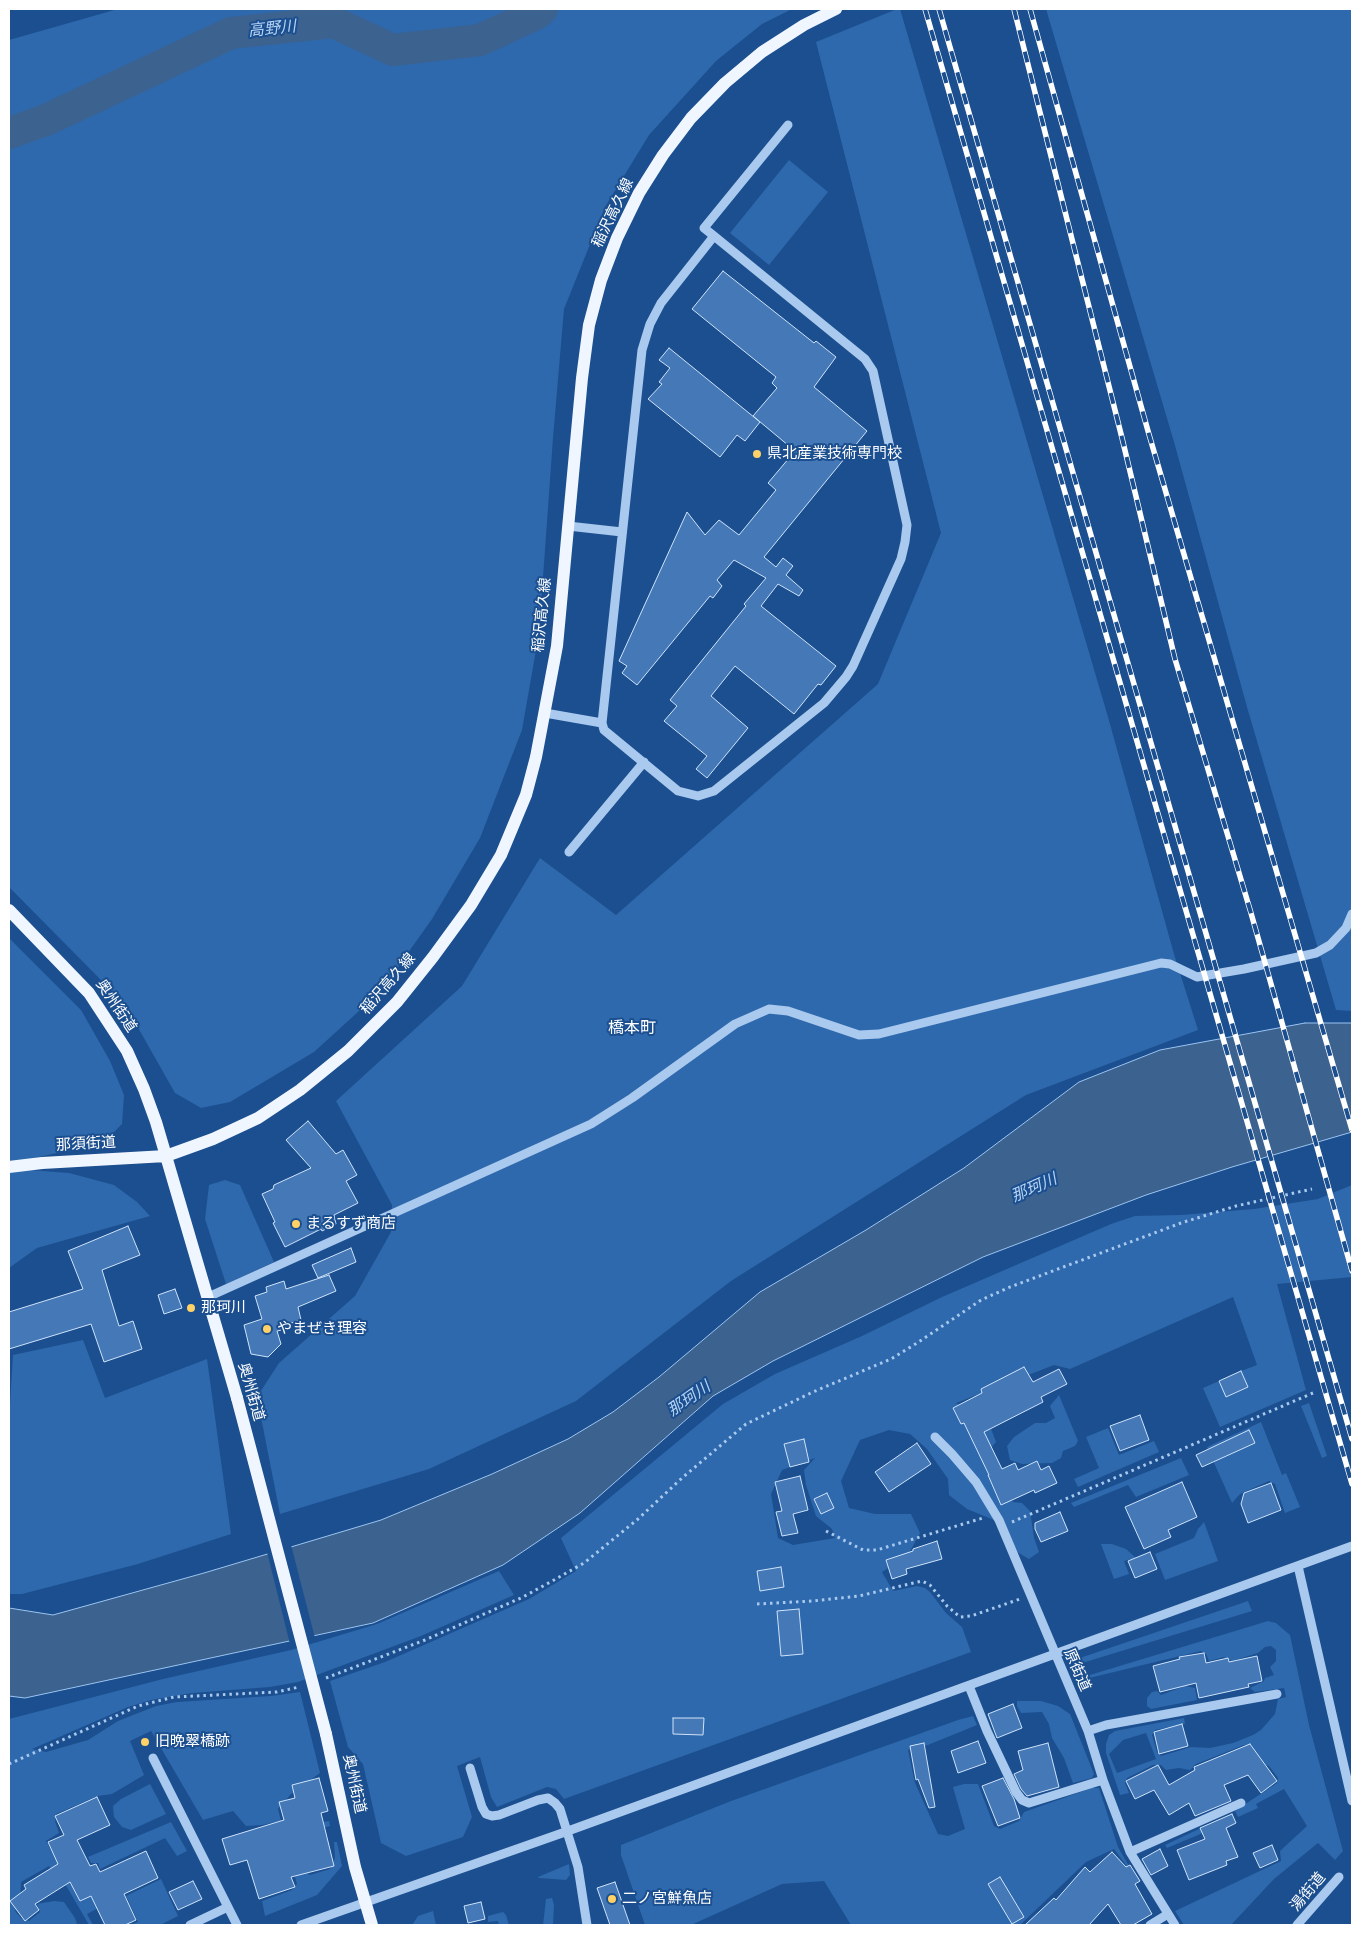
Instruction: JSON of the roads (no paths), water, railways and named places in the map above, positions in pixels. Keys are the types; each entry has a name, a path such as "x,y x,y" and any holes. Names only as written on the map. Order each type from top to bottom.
{"main road":[{"name":"稲沢高久線","path":"166,1156 213,1139 258,1118 292,1096 348,1051 397,1002 434,957 472,905 501,855 526,796 545,713 556,646 589,324 601,280 617,238 639,193 663,155 691,118 725,83 762,52 804,25 836,9"},
{"name":"奥州街道","path":"9,910 89,993 106,1016 127,1051 144,1089 166,1156 237,1398 326,1734 355,1867 372,1925"},
{"name":"那須街道","path":"9,1167 42,1163 166,1156"}],"street":[{"path":"714,236 661,303 650,324 642,350 602,723 604,730 678,791 698,796 714,791 824,704 853,666 901,559 905,542 906,525 902,506 873,371 866,359 714,236 704,228 788,125"},
{"path":"568,526 622,532"},
{"path":"545,713 602,723"},
{"path":"569,852 644,762"},
{"path":"208,1297 591,1124 632,1098 735,1024 769,1009 788,1010 859,1035 879,1034 1161,964 1170,964 1197,976 1244,969 1316,953 1330,945 1346,928 1352,914"},
{"name":"原街道","path":"935,1437 976,1482 1002,1526 1088,1731 1103,1780 1130,1852 1175,1925"},
{"path":"301,1925 568,1831 1352,1546"},
{"path":"1298,1566 1352,1801"},
{"path":"969,1686 991,1740 1016,1792 1022,1800 1029,1803 1103,1780"},
{"path":"1088,1731 1106,1725 1277,1694"},
{"path":"153,1758 237,1925"},
{"path":"470,1768 486,1814 492,1816 500,1815 548,1798 560,1809 578,1867 587,1925"},
{"path":"1130,1852 1241,1802"},
{"name":"湯街道","path":"1297,1925 1339,1877"},
{"path":"190,1925 228,1907"},
{"path":"1150,1925 1168,1914"}],"water":[{"path":"1305,1023 1352,1023 1352,1132 1232,1167 1146,1195 983,1257 773,1361 713,1396 580,1513 503,1565 373,1623 25,1698 9,1696 9,1608 53,1615 204,1573 381,1520 492,1474 568,1439 613,1412 659,1377 760,1292 866,1230 964,1168 1079,1082 1160,1050"}],"waterway":[{"name":"高野川","path":"9,133 46,120 231,33 333,22 393,50 480,40 536,14 542,9"}],"railway":[{"path":"925,9 1352,1484"},
{"path":"939,9 1352,1439"},
{"path":"1014,9 1122,438 1175,659 1251,913 1352,1271"},
{"path":"1030,9 1148,431 1352,1130"}],"place":[{"name":"県北産業技術専門校","path":"757,454"},
{"name":"まるすず商店","path":"296,1224"},
{"name":"那珂川","path":"191,1308"},
{"name":"やまぜき理容","path":"267,1329"},
{"name":"旧晩翠橋跡","path":"145,1742"},
{"name":"二ノ宮鮮魚店","path":"612,1899"}],"district":[{"name":"橋本町","path":"632,1028"}]}
